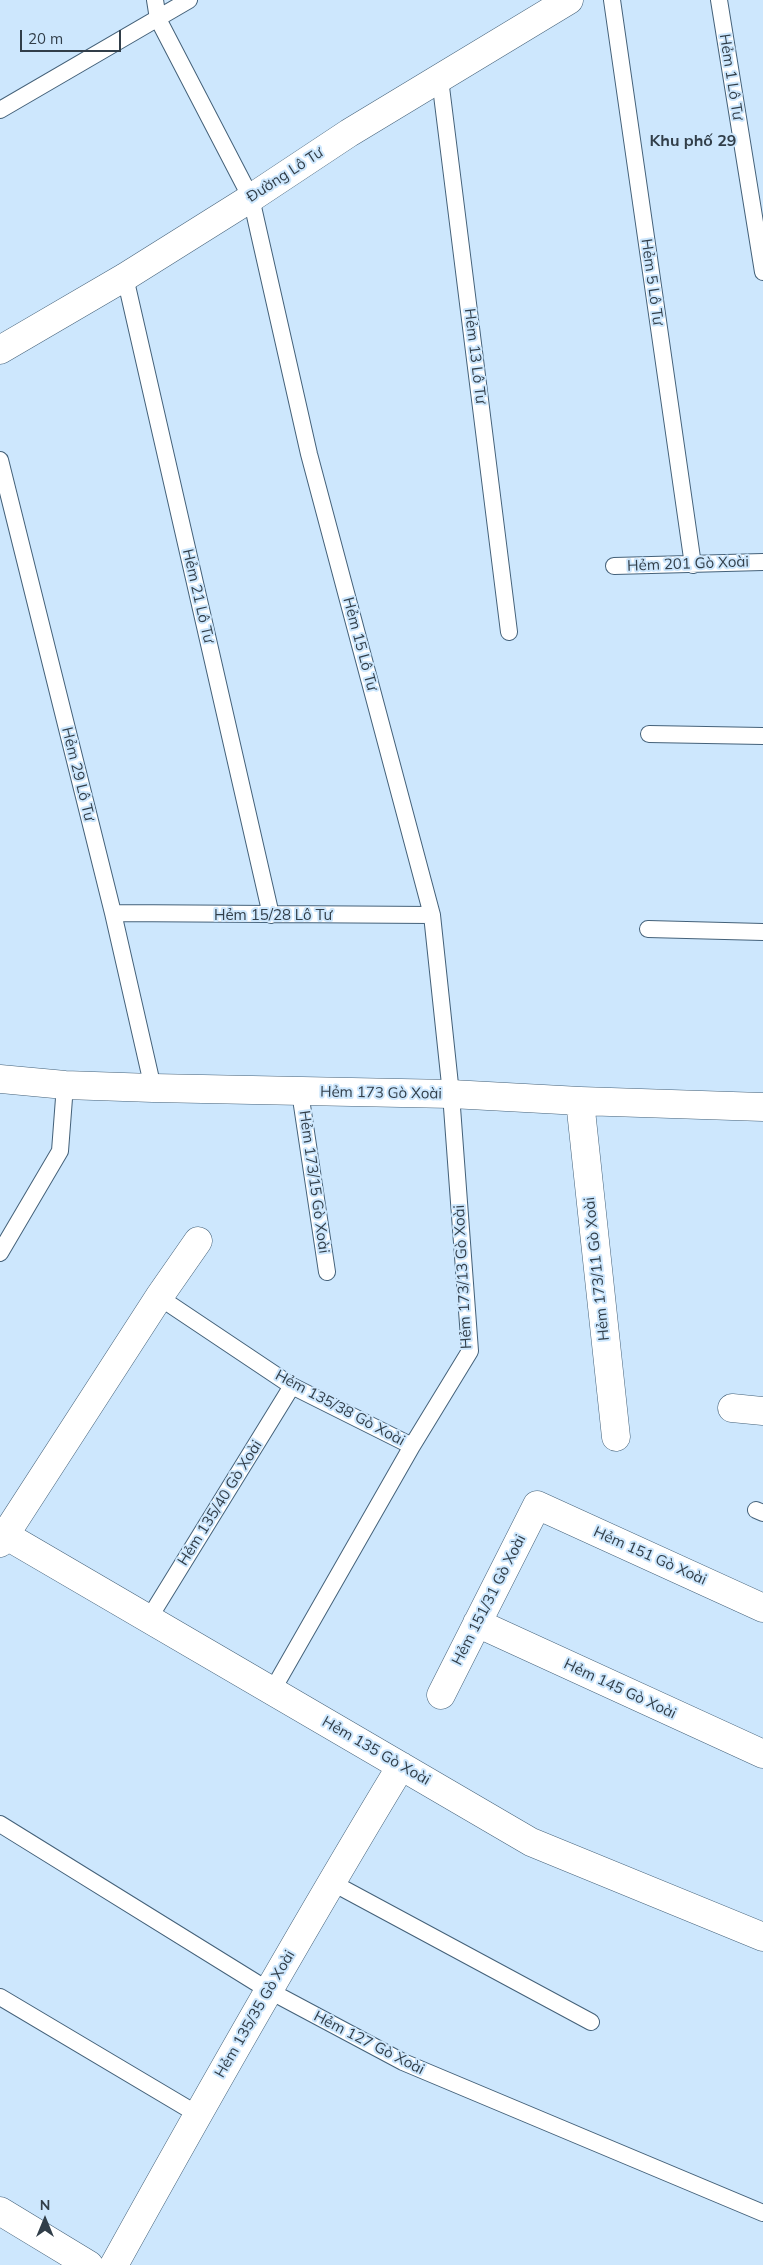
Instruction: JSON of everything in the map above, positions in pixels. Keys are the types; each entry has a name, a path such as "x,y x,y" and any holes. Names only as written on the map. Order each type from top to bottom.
{"street":[{"name":"Đường Lô Tư","path":"0,350 125,277 251,198 349,133 569,0"},
{"name":"Hẻm 173 Gò Xoài","path":"0,1079 65,1085 300,1092 451,1094 580,1101 763,1107"},
{"name":"Hẻm 173/11 Gò Xoài","path":"580,1101 616,1437"},
{"path":"2,1539 159,1297 198,1241"},
{"path":"732,1408 763,1411"},
{"name":"Hẻm 151 Gò Xoài","path":"537,1505 763,1608"},
{"name":"Hẻm 151/31 Gò Xoài","path":"441,1695 537,1505"},
{"name":"Hẻm 135 Gò Xoài","path":"2,1539 148,1620 531,1842 763,1936"},
{"name":"Hẻm 145 Gò Xoài","path":"477,1624 763,1754"},
{"name":"Hẻm 135/35 Gò Xoài","path":"114,2265 268,1990 401,1766"},
{"path":"0,2211 89,2265"}],"lane":[{"name":"Hẻm 15 Lô Tư","path":"155,0 158,20 251,198 309,454 432,915 451,1094"},
{"path":"0,110 158,20 189,0"},
{"name":"Hẻm 5 Lô Tư","path":"612,0 693,565"},
{"name":"Hẻm 1 Lô Tư","path":"719,0 763,272"},
{"name":"Hẻm 13 Lô Tư","path":"440,79 509,632"},
{"name":"Hẻm 21 Lô Tư","path":"125,277 271,915"},
{"name":"Hẻm 29 Lô Tư","path":"0,460 113,914 153,1088"},
{"name":"Hẻm 201 Gò Xoài","path":"614,566 763,562"},
{"path":"649,734 763,736"},
{"name":"Hẻm 15/28 Lô Tư","path":"113,914 432,915"},
{"path":"648,929 763,932"},
{"path":"0,1253 60,1150 65,1085"},
{"name":"Hẻm 173/15 Gò Xoài","path":"300,1092 327,1272"},
{"name":"Hẻm 173/13 Gò Xoài","path":"412,1446 470,1351 451,1094"},
{"name":"Hẻm 135/38 Gò Xoài","path":"159,1297 292,1386 412,1446 272,1692"},
{"name":"Hẻm 135/40 Gò Xoài","path":"148,1620 292,1386"},
{"name":"Hẻm 127 Gò Xoài","path":"0,1824 268,1990 403,2062 763,2213"},
{"path":"331,1882 591,2022"},
{"path":"0,1997 197,2114"}],"district":[{"name":"Khu phố 29","path":"693,141"}]}
